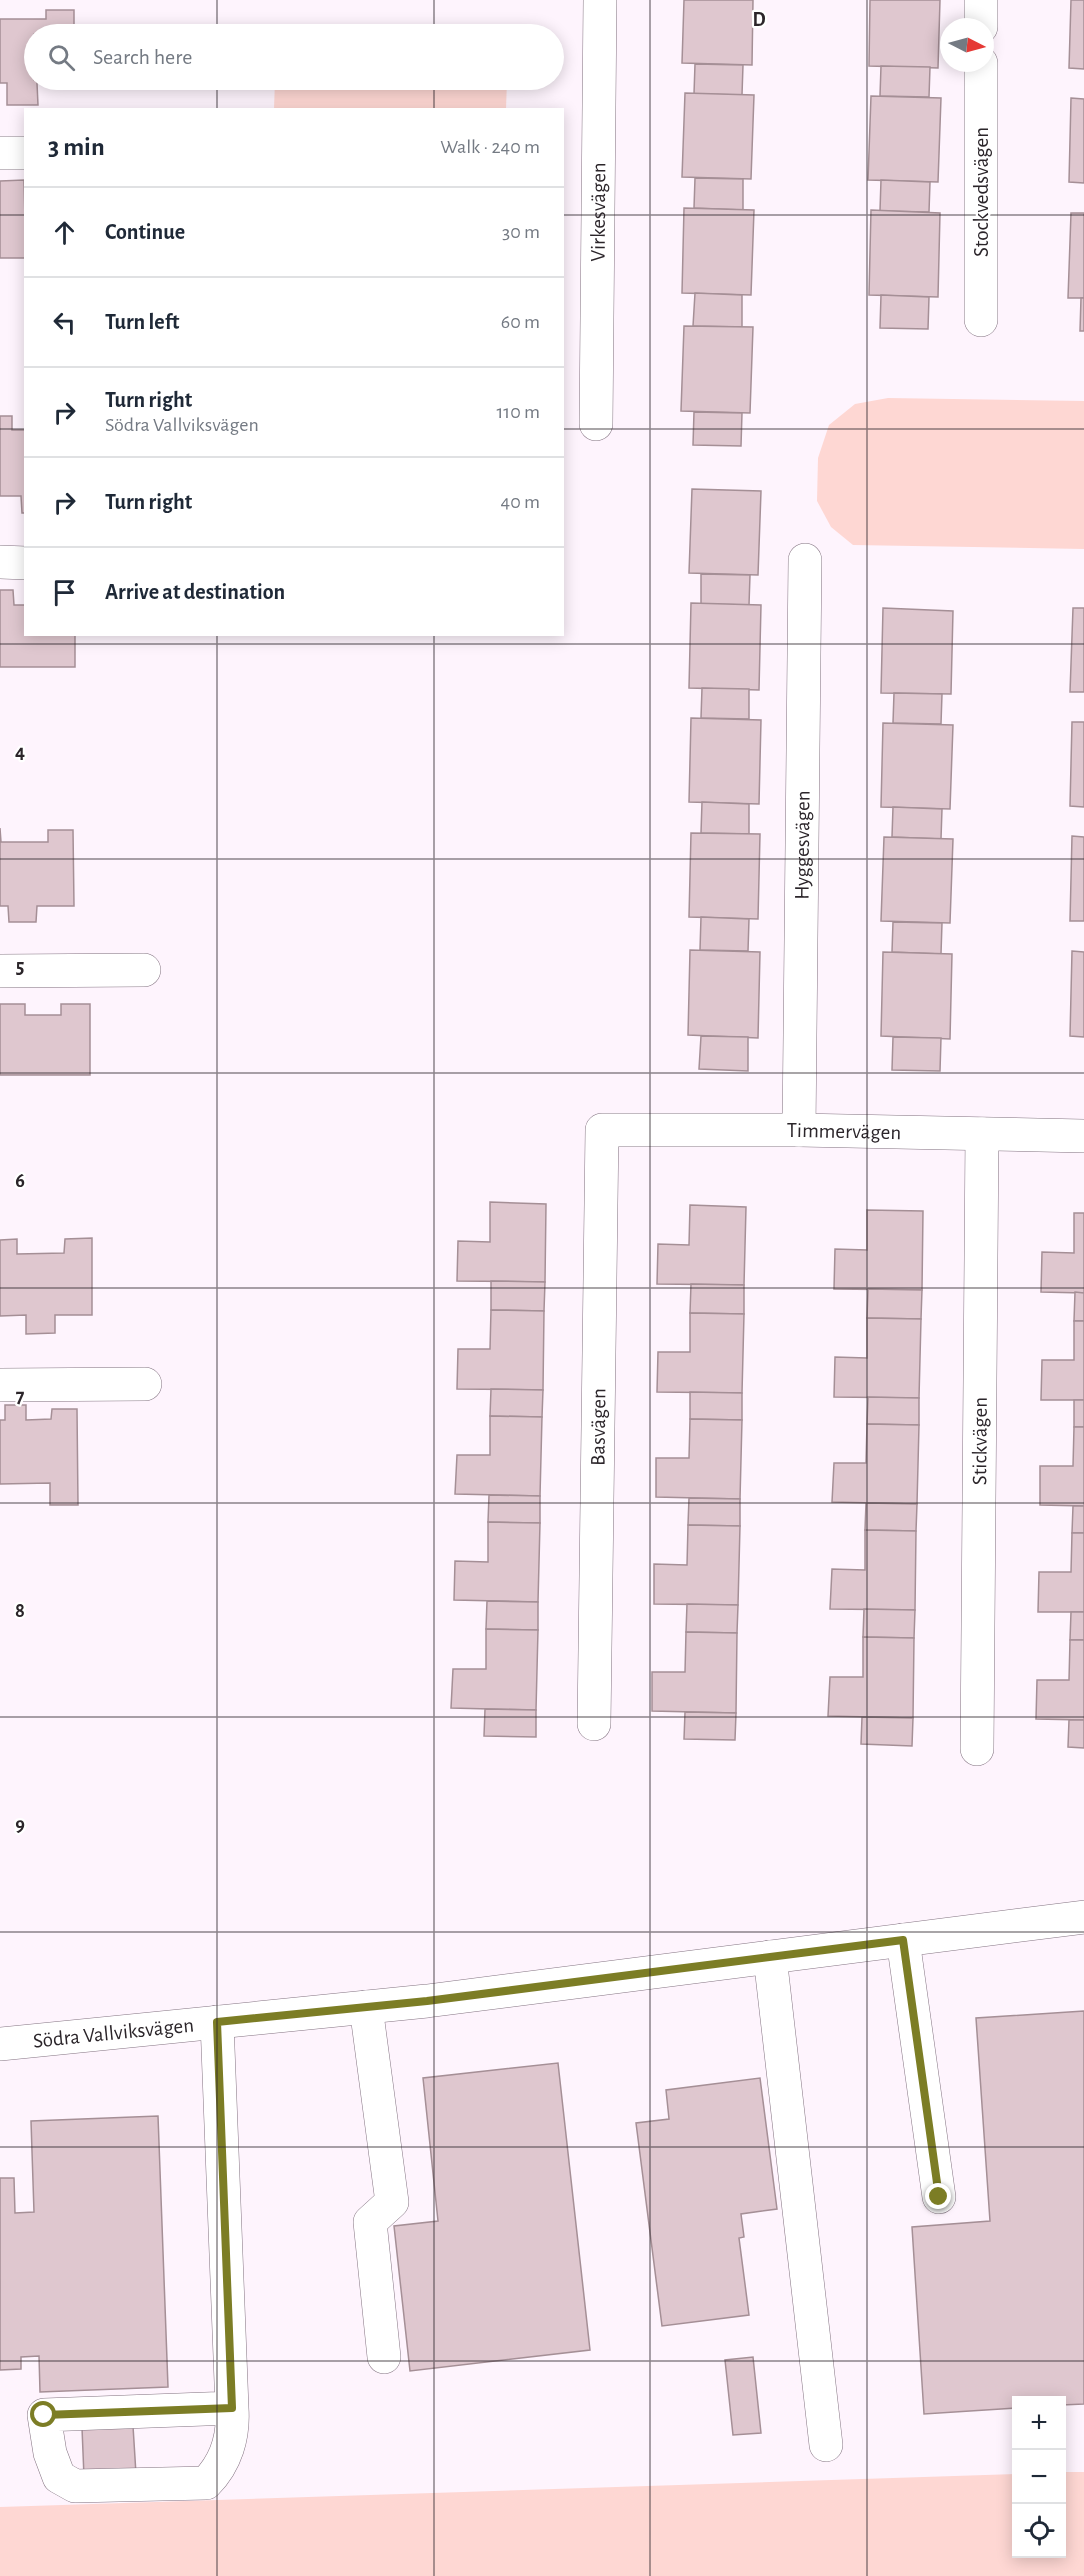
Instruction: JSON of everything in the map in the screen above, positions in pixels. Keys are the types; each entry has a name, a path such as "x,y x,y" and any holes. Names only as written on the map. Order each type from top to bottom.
{"street":[{"name":"Virkesvägen","path":"596,424 600,0"},
{"path":"981,0 981,18"},
{"name":"Stockvedsvägen","path":"981,72 981,320"},
{"path":"0,153 24,153"},
{"name":"Hyggesvägen","path":"799,1130 805,560"},
{"path":"0,562 24,563"},
{"path":"0,971 144,970"},
{"name":"Timmervägen","path":"602,1130 799,1130 1084,1136"},
{"name":"Basvägen","path":"594,1724 602,1130"},
{"name":"Stickvägen","path":"977,1749 982,1134"},
{"path":"0,1385 145,1384"},
{"name":"Södra Vallviksvägen","path":"0,2044 366,2007 1084,1917"},
{"path":"903,1940 939,2197"},
{"path":"770,1957 826,2445"},
{"path":"366,2007 392,2202 370,2222 384,2357"},
{"path":"217,2022 233,2428 218,2471 206,2483 75,2486 59,2477 50,2453 44,2415 232,2408"}],"shaded area":[{"path":"275,90 507,90 506,108 274,108"},
{"path":"888,398 1084,401 1084,549 853,545 831,527 817,501 818,458 829,425 855,404"},
{"path":"1066,2472 1084,2472 1084,2576 0,2576 0,2507 1012,2474 1012,2558 1066,2558"}],"building":[{"path":"684,0 753,0 752,65 682,63"},
{"path":"870,0 940,0 938,68 869,66"},
{"path":"1071,0 1084,0 1084,69 1069,68"},
{"path":"46,10 74,10 74,24 24,24 24,90 37,90 38,105 7,105 7,83 0,83 0,19 46,19"},
{"path":"695,64 743,65 742,95 694,94"},
{"path":"881,66 930,67 929,97 880,96"},
{"path":"685,93 754,95 751,179 682,177"},
{"path":"871,96 941,98 938,182 868,180"},
{"path":"1071,98 1084,99 1084,183 1069,182"},
{"path":"695,178 743,179 743,210 694,208"},
{"path":"24,180 24,258 0,258 0,181"},
{"path":"881,180 930,182 929,212 880,211"},
{"path":"684,208 754,210 751,295 682,293"},
{"path":"871,210 940,213 938,297 869,295"},
{"path":"1071,213 1084,213 1084,298 1068,298"},
{"path":"695,293 742,295 742,327 693,326"},
{"path":"881,295 929,297 928,329 880,328"},
{"path":"1081,298 1084,298 1084,331 1080,331"},
{"path":"684,326 753,327 750,413 681,411"},
{"path":"694,412 742,413 741,446 693,445"},
{"path":"0,416 12,416 12,430 24,430 24,513 22,513 21,496 0,496"},
{"path":"692,489 761,491 758,575 689,573"},
{"path":"701,574 750,575 749,605 701,604"},
{"path":"0,590 13,590 14,605 24,605 24,636 75,636 75,667 0,667"},
{"path":"691,603 761,605 759,690 689,688"},
{"path":"883,608 953,611 951,694 881,693"},
{"path":"1073,608 1084,608 1084,692 1070,692"},
{"path":"702,688 749,689 749,719 701,718"},
{"path":"894,693 942,694 941,724 893,723"},
{"path":"691,718 761,720 759,804 689,802"},
{"path":"1072,722 1084,722 1084,807 1070,806"},
{"path":"883,723 953,725 950,809 881,807"},
{"path":"702,802 749,804 749,834 701,833"},
{"path":"893,807 942,809 941,839 892,837"},
{"path":"0,828 1,842 48,842 48,830 73,830 74,906 37,906 36,922 9,922 8,906 0,906"},
{"path":"691,833 760,834 758,919 689,917"},
{"path":"1072,836 1084,837 1084,921 1070,921"},
{"path":"884,837 953,839 950,923 881,921"},
{"path":"701,917 749,919 748,951 700,950"},
{"path":"893,922 942,923 941,954 892,952"},
{"path":"690,950 760,952 758,1038 688,1035"},
{"path":"1072,951 1084,952 1084,1037 1070,1036"},
{"path":"883,952 952,954 950,1039 881,1036"},
{"path":"0,1004 25,1004 25,1015 61,1015 61,1004 90,1004 90,1075 0,1075"},
{"path":"701,1036 748,1037 748,1071 699,1069"},
{"path":"893,1037 941,1038 940,1071 892,1070"},
{"path":"490,1202 546,1204 545,1282 457,1281 458,1241 490,1242"},
{"path":"690,1205 746,1207 744,1285 657,1284 658,1244 689,1245"},
{"path":"867,1210 923,1211 922,1290 834,1289 835,1249 867,1250"},
{"path":"1074,1213 1084,1213 1084,1293 1041,1292 1042,1252 1074,1253"},
{"path":"92,1238 92,1315 55,1315 55,1333 26,1334 26,1315 0,1316 0,1240 17,1239 17,1254 64,1253 65,1239"},
{"path":"491,1281 545,1282 544,1311 491,1310"},
{"path":"691,1284 744,1285 744,1314 690,1313"},
{"path":"868,1289 922,1290 921,1319 867,1318"},
{"path":"1075,1292 1084,1293 1084,1321 1074,1321"},
{"path":"491,1310 544,1311 543,1390 457,1389 458,1349 490,1349"},
{"path":"690,1313 744,1314 742,1393 657,1392 658,1352 690,1352"},
{"path":"867,1318 921,1319 919,1398 834,1397 835,1357 867,1358"},
{"path":"1074,1321 1084,1321 1084,1400 1041,1400 1042,1360 1074,1360"},
{"path":"491,1389 543,1390 542,1417 490,1416"},
{"path":"690,1392 742,1393 742,1420 690,1419"},
{"path":"868,1397 919,1398 919,1425 867,1424"},
{"path":"1074,1400 1084,1400 1084,1427 1074,1427"},
{"path":"5,1405 26,1405 26,1420 51,1419 52,1409 77,1409 78,1505 50,1505 50,1483 0,1484 0,1420 5,1420"},
{"path":"490,1416 542,1417 540,1496 455,1494 457,1455 490,1455"},
{"path":"690,1419 742,1420 740,1499 656,1497 656,1458 689,1458"},
{"path":"867,1424 919,1425 917,1504 832,1502 834,1463 866,1463"},
{"path":"1074,1427 1084,1427 1084,1506 1040,1505 1040,1466 1073,1466"},
{"path":"489,1495 540,1496 540,1523 488,1522"},
{"path":"689,1498 740,1499 740,1526 688,1525"},
{"path":"866,1503 917,1504 916,1531 865,1530"},
{"path":"1073,1506 1084,1506 1084,1533 1072,1533"},
{"path":"488,1522 540,1523 538,1602 454,1600 455,1561 488,1562"},
{"path":"688,1525 740,1526 738,1605 654,1604 654,1564 687,1565"},
{"path":"865,1530 916,1531 915,1610 830,1609 832,1569 865,1570"},
{"path":"1072,1533 1084,1533 1084,1612 1038,1612 1039,1572 1071,1572"},
{"path":"487,1601 538,1602 538,1630 486,1629"},
{"path":"687,1604 738,1605 737,1633 686,1632"},
{"path":"864,1609 915,1610 914,1638 863,1637"},
{"path":"1071,1612 1084,1612 1084,1640 1070,1640"},
{"path":"486,1629 538,1630 536,1710 451,1708 453,1669 486,1669"},
{"path":"686,1632 737,1633 736,1713 652,1711 652,1672 685,1672"},
{"path":"863,1637 914,1638 913,1718 828,1716 830,1677 863,1677"},
{"path":"1070,1640 1084,1640 1084,1720 1036,1719 1037,1680 1069,1680"},
{"path":"485,1709 536,1710 536,1737 484,1736"},
{"path":"685,1712 736,1713 735,1740 684,1739"},
{"path":"862,1717 913,1718 912,1746 861,1744"},
{"path":"1069,1720 1084,1720 1084,1748 1068,1747"},
{"path":"1084,2011 1084,2404 1066,2405 1066,2396 1012,2396 1012,2408 924,2414 912,2227 990,2221 976,2018"},
{"path":"558,2063 590,2350 410,2371 394,2226 438,2221 423,2078"},
{"path":"760,2078 777,2209 741,2214 744,2237 739,2238 749,2315 662,2326 636,2123 669,2119 666,2090"},
{"path":"158,2116 168,2387 40,2392 39,2356 21,2357 21,2369 0,2370 0,2178 14,2178 15,2213 34,2212 31,2121"},
{"path":"753,2357 761,2433 733,2435 725,2360"},
{"path":"133,2426 136,2474 84,2477 82,2428"}],"route":[{"path":"44,2415 232,2408 217,2022 427,2001 903,1940 939,2197"}]}
